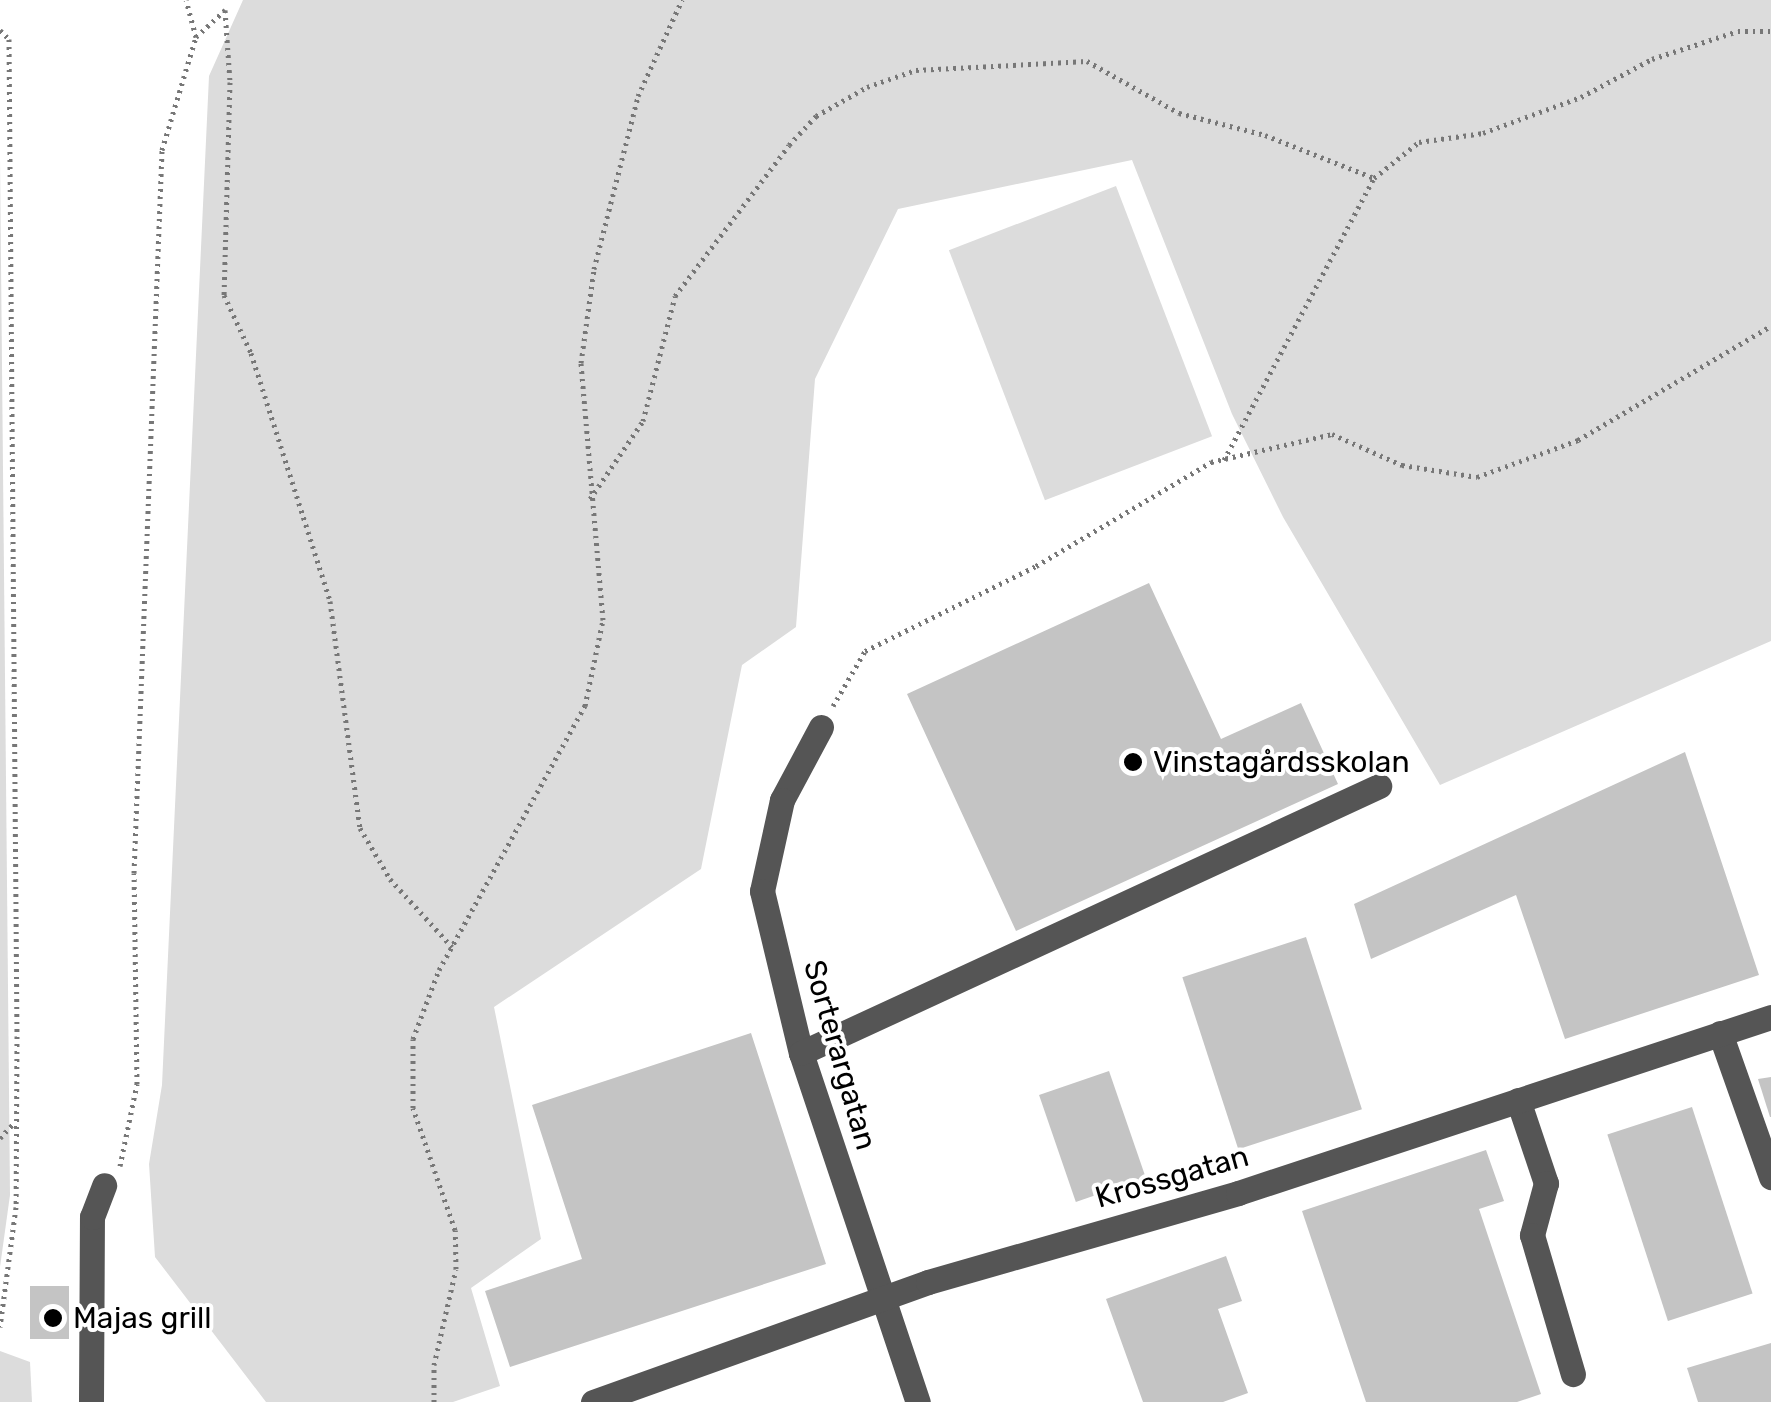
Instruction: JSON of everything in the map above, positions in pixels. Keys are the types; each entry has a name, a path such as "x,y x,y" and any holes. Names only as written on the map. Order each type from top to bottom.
{"street":[{"name":"Sorterargatan","path":"820,727 782,800 762,891 800,1053 918,1402"},
{"path":"800,1053 1379,786"},
{"name":"Krossgatan","path":"593,1402 883,1298 1238,1193 1771,1017"},
{"path":"1720,1034 1771,1177"},
{"path":"1518,1100 1546,1183 1532,1235 1573,1374"},
{"path":"91,1402 92,1217 112,1178"}],"path":[{"path":"186,0 196,37"},
{"path":"434,1402 434,1365 456,1269 456,1230 413,1108 413,1039 452,948 584,706 604,620 589,501 581,363 594,268 638,96 682,0"},
{"path":"112,1178 137,1084 135,835 162,150 196,37 225,10 230,82 224,295 251,353 330,601 360,828 390,879 452,948"},
{"path":"0,30 10,39 16,1121 15,1226 0,1327"},
{"path":"1224,460 1374,178 1419,142 1483,133 1581,97 1652,58 1738,31 1771,31"},
{"path":"589,501 643,421 675,296 803,130 866,88 916,70 1088,60 1180,113 1265,134 1374,178"},
{"path":"820,727 864,651 1036,566 1138,501 1224,460 1332,434 1402,465 1477,477 1578,440 1771,326"},
{"path":"0,1138 16,1121"}],"shaded area":[{"path":"243,0 1771,0 1771,641 1440,785 1283,517 1232,414 1132,160 898,209 815,379 796,627 742,665 701,869 494,1007 541,1239 471,1288 500,1386 453,1402 266,1402 155,1257 149,1164 162,1085 209,76"},
{"path":"0,158 10,1195 0,1267"},
{"path":"1116,186 1212,436 1045,500 949,250"},
{"path":"0,1351 30,1362 32,1402 0,1402"}],"building":[{"name":"Vinstagårdsskolan","path":"1149,583 1221,739 1301,703 1338,784 1016,931 907,694"},
{"path":"1685,752 1759,975 1565,1039 1516,895 1371,959 1354,904"},
{"path":"1306,937 1362,1109 1238,1149 1182,977"},
{"path":"751,1033 826,1264 510,1367 485,1291 582,1259 532,1105"},
{"path":"1109,1071 1146,1178 1076,1202 1039,1095"},
{"path":"1771,1077 1771,1117 1770,1117 1758,1079"},
{"path":"1692,1107 1753,1293 1668,1321 1607,1135"},
{"path":"1486,1150 1504,1201 1479,1209 1541,1394 1517,1402 1366,1402 1302,1211"},
{"path":"1226,1256 1242,1301 1218,1309 1248,1393 1223,1402 1143,1402 1106,1299"},
{"path":"30,1286 69,1286 69,1339 30,1339"},
{"path":"1771,1343 1771,1402 1698,1402 1687,1368"}],"place":[{"name":"Vinstagårdsskolan","path":"1133,762"},
{"name":"Majas grill","path":"53,1318"}]}
